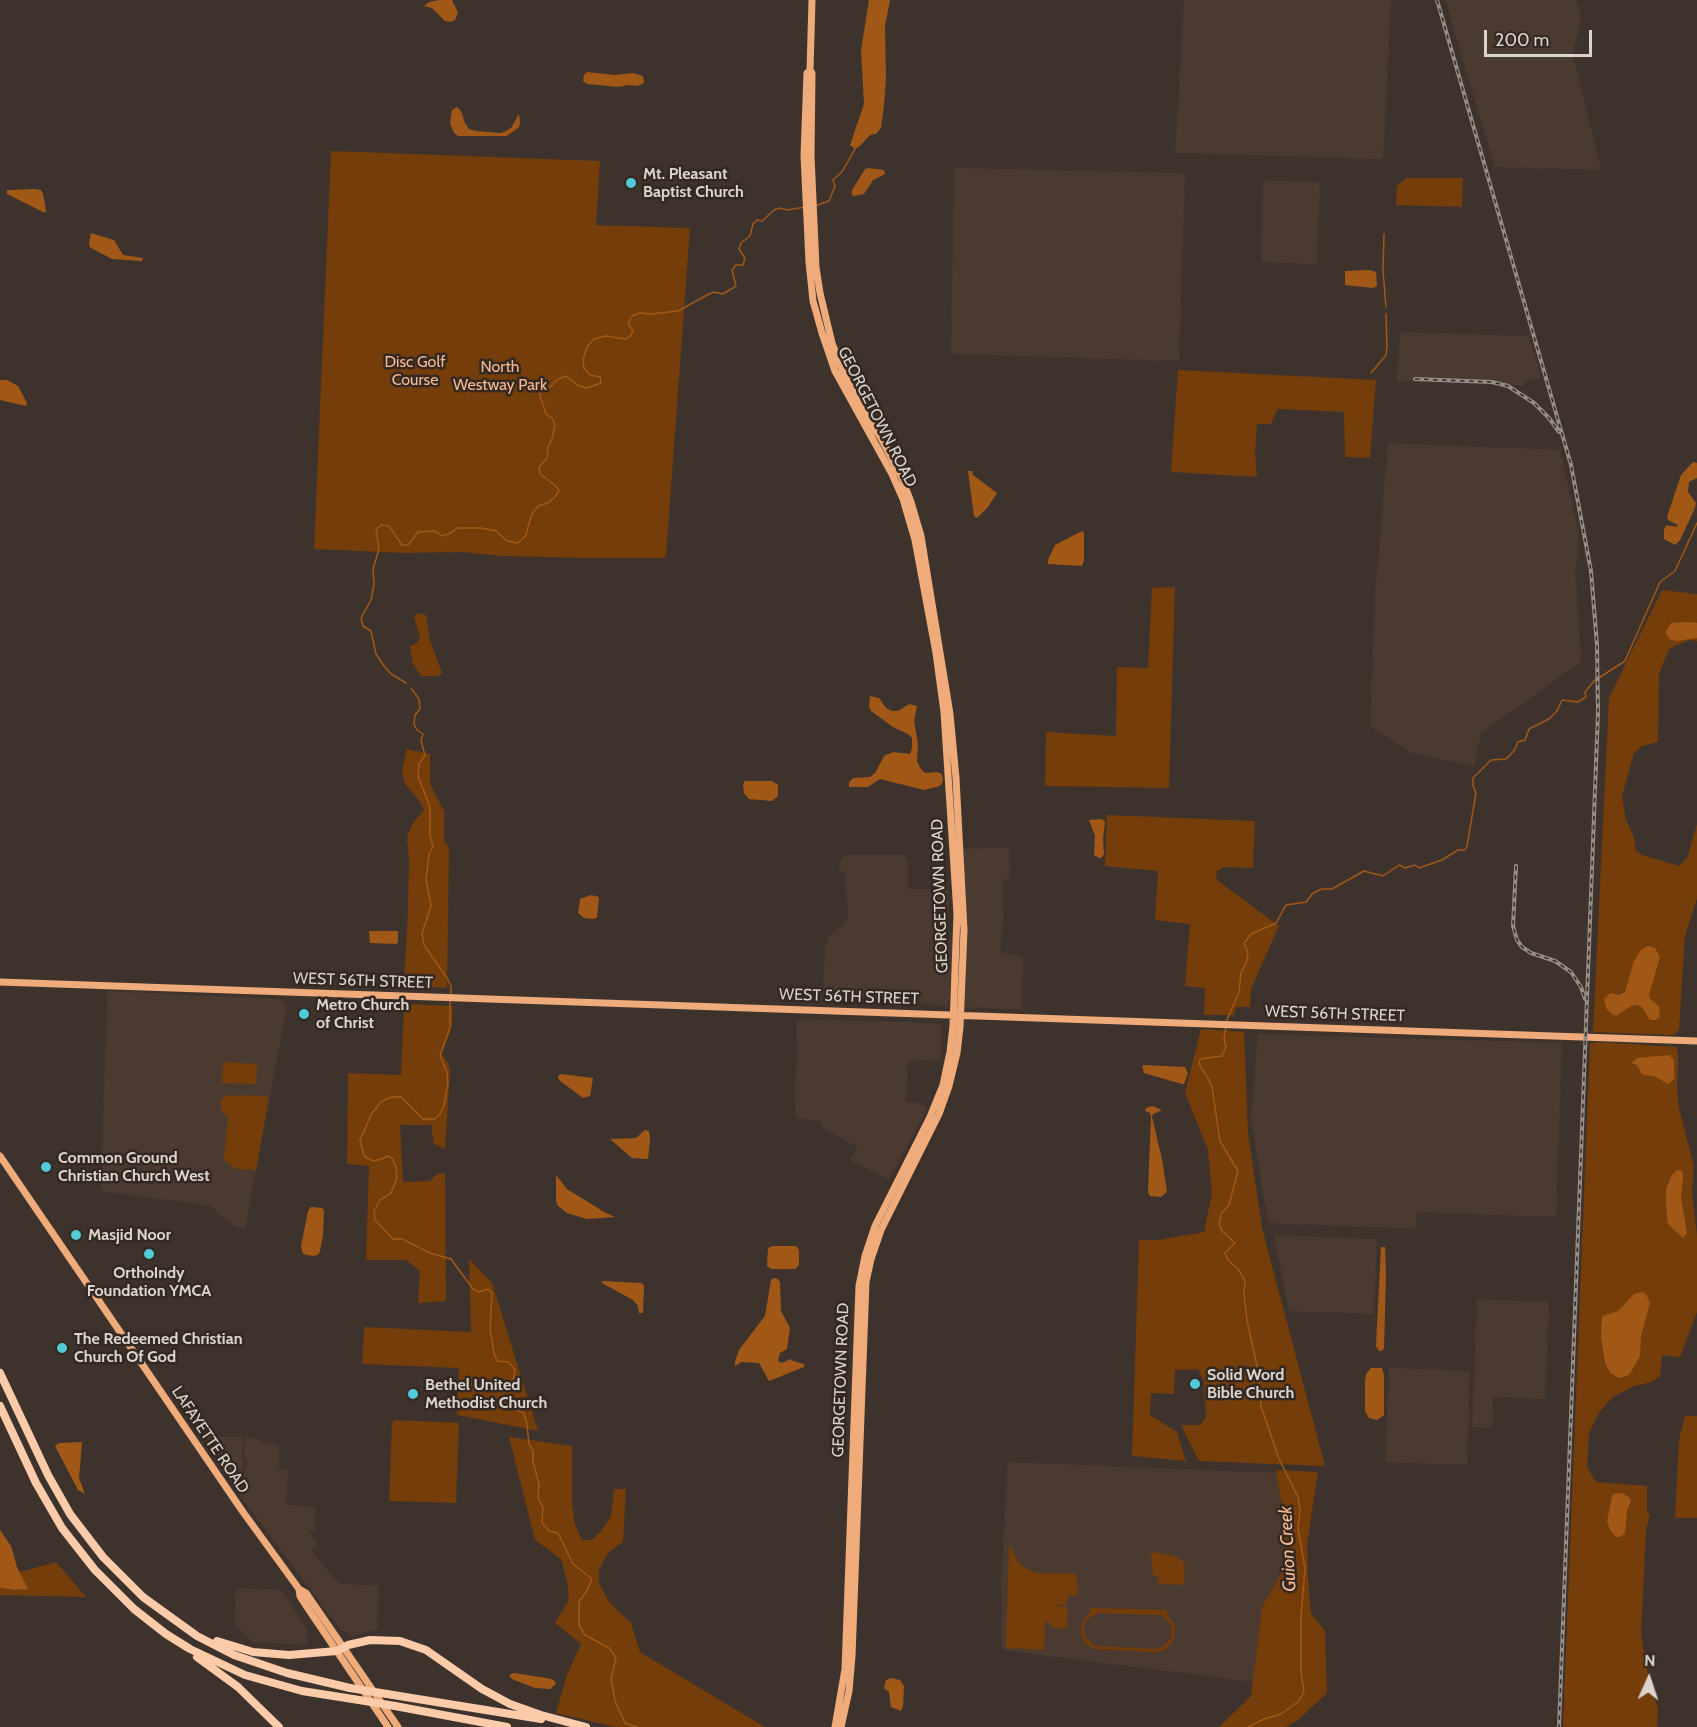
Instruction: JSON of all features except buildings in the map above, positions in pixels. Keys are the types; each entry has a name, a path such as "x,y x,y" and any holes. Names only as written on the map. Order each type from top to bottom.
{"highway":[{"path":"0,1373 43,1465 70,1514 111,1566 143,1597 197,1636 238,1657 287,1673 351,1688 586,1727"},
{"path":"0,1406 45,1500 77,1549 119,1596 238,1687 279,1727"},
{"path":"163,1613 213,1640 243,1650 289,1655 340,1649 370,1640 393,1640 412,1644 433,1654 482,1689 506,1702 535,1713 586,1727"},
{"path":"166,1634 210,1659 253,1678 302,1691 507,1727"}],"main road":[{"name":"GEORGETOWN ROAD","path":"812,0 810,71 807,73 805,120 813,301 825,344 843,387 899,488 915,540 940,684 947,747 957,914 958,1015 950,1058 937,1103 872,1243 861,1272 858,1294 845,1669 835,1727"},
{"name":"WEST 56TH STREET","path":"0,982 1697,1041"},
{"name":"LAFAYETTE ROAD","path":"0,1156 235,1501 299,1589 303,1602 398,1727"},
{"name":"GEORGETOWN ROAD","path":"842,1727 849,1691 852,1656 864,1296 872,1243"},
{"name":"LAFAYETTE ROAD","path":"340,1649 388,1727"}],"shaded area":[{"path":"452,0 458,13 455,20 445,21 432,8 424,6 429,2"},
{"path":"869,0 890,0 885,26 884,105 881,128 855,149 850,145 864,104 861,50"},
{"path":"1184,0 1391,0 1383,159 1175,153"},
{"path":"1445,0 1576,0 1581,17 1573,55 1601,170 1495,167"},
{"path":"587,72 615,75 633,73 643,76 644,83 638,86 619,87 587,84 583,81"},
{"path":"457,107 469,129 501,133 511,128 519,114 519,127 507,136 458,136 454,133 450,123 452,110"},
{"path":"954,168 1185,173 1179,361 951,354"},
{"path":"865,169 884,170 885,174 873,180 864,194 852,195 852,190"},
{"path":"1263,180 1320,182 1317,264 1261,262"},
{"path":"7,190 41,190 43,194 45,213 7,194"},
{"path":"91,233 114,240 123,255 143,258 142,261 112,259 93,249 89,243"},
{"path":"1370,270 1376,272 1377,286 1373,288 1345,285 1345,271"},
{"path":"1400,332 1529,336 1541,378 1527,380 1523,386 1397,381"},
{"path":"0,380 7,380 18,386 27,403 26,406 0,400"},
{"path":"1388,443 1560,450 1578,530 1578,558 1575,567 1581,662 1481,733 1474,766 1412,753 1370,727 1375,597"},
{"path":"1693,462 1697,463 1697,478 1689,482 1688,492 1696,503 1695,508 1680,540 1675,545 1664,539 1664,530 1666,525 1676,527 1678,525 1668,520 1667,517 1681,475"},
{"path":"968,471 972,471 973,475 997,493 977,518 974,516"},
{"path":"1082,531 1084,533 1084,560 1082,566 1048,564 1055,545"},
{"path":"1672,623 1697,623 1697,638 1676,641 1669,639 1666,633"},
{"path":"870,696 879,698 886,708 892,711 898,711 909,704 917,706 914,721 918,744 917,761 925,773 942,774 943,781 940,786 924,790 880,779 868,787 849,787 849,782 853,778 870,777 875,773 884,756 893,752 910,754 912,748 912,738 908,734 893,727 871,711"},
{"path":"745,781 772,781 778,785 778,796 772,801 749,799 744,793"},
{"path":"1102,819 1105,822 1104,854 1099,858 1094,855 1095,836 1089,820"},
{"path":"1009,847 1010,878 1002,880 1004,909 1000,952 1023,957 1022,1010 964,1007 961,849"},
{"path":"845,855 904,855 908,861 908,889 949,890 948,939 953,940 950,998 947,1006 921,1004 920,998 823,996 825,947 829,936 845,923 848,916 845,874 839,868"},
{"path":"591,895 599,897 597,917 594,919 584,918 578,913 580,899"},
{"path":"369,931 398,931 398,942 396,944 370,943"},
{"path":"1648,946 1655,948 1660,957 1649,995 1651,1000 1659,1006 1660,1017 1650,1020 1642,1007 1638,1005 1633,1005 1616,1016 1606,1008 1604,999 1610,993 1619,995 1625,992 1634,961 1641,950"},
{"path":"107,991 279,999 287,1006 245,1229 234,1226 210,1206 101,1191"},
{"path":"803,1019 908,1022 942,1026 941,1061 908,1060 906,1101 915,1102 926,1107 926,1110 890,1178 850,1160 858,1147 822,1128 820,1121 795,1118 797,1022"},
{"path":"1258,1034 1562,1043 1556,1217 1417,1212 1416,1229 1268,1223 1251,1119"},
{"path":"1669,1055 1674,1060 1674,1079 1668,1084 1656,1077 1642,1074 1637,1065 1631,1063 1637,1058"},
{"path":"1142,1066 1185,1067 1188,1073 1182,1084 1144,1073"},
{"path":"561,1074 593,1078 590,1096 583,1098 559,1080 558,1076"},
{"path":"1152,1106 1162,1110 1153,1114 1152,1117 1167,1192 1161,1197 1150,1196 1148,1192 1151,1116 1145,1111 1146,1108"},
{"path":"645,1130 649,1131 650,1140 648,1159 632,1158 610,1139 636,1138"},
{"path":"1677,1170 1682,1171 1683,1176 1681,1198 1687,1233 1683,1238 1668,1224 1666,1207 1666,1189 1672,1175"},
{"path":"556,1175 567,1189 615,1217 587,1219 567,1213 558,1206 556,1201"},
{"path":"311,1207 322,1208 324,1211 320,1251 318,1255 313,1256 303,1254 301,1246 308,1211"},
{"path":"1274,1235 1377,1239 1374,1314 1289,1311"},
{"path":"796,1246 799,1250 799,1265 795,1269 771,1269 767,1266 768,1248"},
{"path":"1381,1247 1385,1247 1386,1276 1384,1348 1379,1351 1376,1346"},
{"path":"774,1278 780,1283 781,1311 790,1328 787,1349 780,1353 778,1361 782,1363 790,1359 804,1364 804,1367 769,1381 759,1363 742,1362 735,1366 735,1362 739,1350 765,1316 771,1280"},
{"path":"602,1281 642,1283 644,1286 643,1313 639,1313 638,1306 633,1300"},
{"path":"1642,1292 1646,1294 1650,1303 1641,1336 1640,1356 1629,1375 1619,1378 1610,1373 1605,1362 1601,1338 1602,1316 1618,1311 1634,1294"},
{"path":"1477,1299 1549,1302 1545,1399 1493,1397 1492,1428 1472,1427"},
{"path":"1371,1368 1382,1368 1384,1375 1384,1415 1377,1420 1369,1418 1365,1411 1366,1374"},
{"path":"1389,1368 1470,1371 1467,1465 1385,1462"},
{"path":"210,1436 243,1437 244,1469 231,1482 205,1443"},
{"path":"245,1438 256,1438 263,1443 279,1446 279,1469 288,1469 286,1505 315,1507 316,1530 308,1531 318,1545 311,1550 332,1576 341,1584 379,1586 377,1629 352,1636 341,1630 232,1485 245,1472 247,1460 244,1454"},
{"path":"82,1442 79,1478 85,1494 78,1490 55,1446 59,1443"},
{"path":"1008,1462 1277,1473 1286,1533 1282,1572 1262,1607 1253,1682 1002,1650 1001,1581"},
{"path":"1622,1493 1630,1498 1631,1502 1627,1510 1625,1533 1616,1537 1611,1532 1607,1521 1613,1494"},
{"path":"0,1530 11,1546 17,1567 28,1589 0,1588"},
{"path":"236,1588 282,1590 308,1631 307,1645 253,1642 234,1623"},
{"path":"514,1673 547,1678 554,1680 556,1684 550,1689 535,1688 512,1679 509,1675"},
{"path":"891,1678 900,1680 904,1686 901,1711 891,1707 889,1692 884,1688 886,1680"}],"green space":[{"name":"North Westway Park","path":"331,151 600,161 596,225 690,228 666,556 664,558 503,556 461,552 404,553 314,549"},
{"path":"1406,178 1463,178 1462,207 1396,205 1397,186"},
{"path":"1178,370 1376,380 1370,458 1345,457 1344,412 1278,409 1271,424 1257,424 1255,452 1257,477 1171,472"},
{"path":"1175,587 1169,788 1045,786 1046,732 1116,736 1117,667 1148,668 1152,588"},
{"path":"1662,590 1697,594 1697,641 1689,640 1669,649 1659,674 1658,742 1642,746 1634,753 1622,796 1626,820 1634,837 1636,851 1642,855 1679,866 1687,858 1697,824 1697,898 1685,936 1679,1030 1673,1035 1593,1032 1609,698"},
{"path":"417,613 426,615 430,640 442,673 438,676 421,676 413,664 410,646 417,643 420,638 414,617"},
{"path":"407,749 430,754 430,784 444,811 444,840 449,848 447,988 404,985 408,910 407,836 413,823 424,810 405,784 402,770"},
{"path":"1107,815 1255,821 1253,868 1224,867 1216,872 1217,880 1279,926 1251,989 1250,1007 1236,1007 1234,1015 1204,1015 1205,988 1185,986 1190,924 1155,920 1158,871 1105,866"},
{"path":"404,1004 453,1006 452,1026 442,1054 450,1071 445,1149 434,1144 431,1125 400,1125 403,1182 430,1181 437,1174 445,1173 446,1301 418,1303 420,1271 406,1260 366,1260 369,1166 347,1164 348,1073 401,1075"},
{"path":"1201,1029 1244,1032 1248,1133 1262,1228 1325,1466 1199,1461 1181,1425 1200,1425 1206,1417 1204,1381 1198,1369 1175,1370 1174,1394 1151,1393 1150,1415 1177,1432 1186,1461 1132,1456 1139,1240 1159,1240 1204,1232 1212,1193 1208,1150 1185,1093"},
{"path":"1599,1042 1676,1047 1679,1108 1694,1167 1692,1192 1697,1235 1697,1312 1680,1357 1662,1355 1660,1376 1612,1398 1600,1411 1589,1433 1587,1467 1596,1482 1647,1486 1647,1513 1650,1515 1646,1529 1641,1634 1649,1681 1658,1709 1657,1727 1563,1727 1590,1044"},
{"path":"223,1062 257,1064 256,1084 222,1083"},
{"path":"225,1096 269,1097 256,1170 236,1169 224,1160 228,1117 221,1110 221,1100"},
{"path":"469,1259 492,1283 538,1431 457,1415 459,1368 362,1364 364,1327 471,1332"},
{"path":"1685,1416 1697,1416 1697,1518 1675,1518 1679,1440"},
{"path":"395,1420 459,1423 456,1503 389,1501 392,1424"},
{"path":"509,1437 572,1446 572,1505 575,1524 582,1540 592,1540 611,1516 614,1489 626,1489 623,1542 608,1553 599,1570 599,1583 609,1602 631,1623 640,1652 765,1727 616,1727 556,1713 567,1675 581,1644 555,1623 569,1600 567,1581 561,1559 535,1540"},
{"path":"1276,1470 1318,1472 1307,1544 1308,1578 1311,1613 1325,1631 1327,1693 1298,1720 1286,1727 1219,1727 1251,1696 1262,1607 1282,1572 1286,1533"},
{"path":"1009,1545 1019,1563 1027,1569 1037,1573 1076,1574 1078,1595 1069,1596 1065,1605 1052,1606 1068,1607 1067,1627 1054,1628 1045,1620 1044,1650 1006,1648"},
{"path":"1151,1552 1175,1556 1185,1563 1184,1585 1159,1584 1158,1577 1153,1576"},
{"path":"56,1562 86,1597 0,1595 0,1588 27,1589 20,1572"},
{"path":"1090,1608 1167,1610 1167,1615 1175,1626 1174,1639 1166,1649 1157,1652 1094,1649 1085,1643 1081,1633 1082,1622 1090,1612","holes":["1099,1613 1161,1615 1170,1623 1172,1632 1171,1638 1165,1645 1157,1649 1095,1646 1086,1638 1084,1626 1088,1618"]}],"waterway":[{"path":"815,206 829,201 835,186 833,180 842,172 855,149"},
{"path":"406,683 391,674 384,666 376,654 371,631 363,626 361,618 371,600 374,584 373,569 379,549 376,530 381,525 389,526 402,545 408,545 418,532 435,531 442,536 457,528 481,528 496,531 507,541 517,543 525,537 532,514 538,506 548,503 559,491 540,474 539,467 547,458 555,425 553,419 546,414 540,395 542,389 547,390 558,379 566,376 579,386 587,388 601,383 600,377 590,375 584,368 583,360 587,347 594,339 606,336 625,339 633,331 628,323 632,316 639,313 678,311 709,294 714,292 723,294 736,286 732,270 736,265 743,265 745,258 739,249 741,243 750,236 753,224 757,220 762,221 774,210 805,207"},
{"path":"1384,234 1383,271 1386,307"},
{"path":"1371,373 1386,355 1386,314"},
{"name":"Guion Creek","path":"1226,1022 1239,992 1241,973 1246,963 1248,954 1244,943 1251,934 1276,923 1286,905 1306,902 1313,893 1322,889 1332,889 1364,871 1383,876 1399,865 1405,868 1415,865 1419,868 1442,860 1458,850 1465,850 1476,793 1473,778 1491,760 1506,759 1514,751 1518,742 1525,740 1529,729 1549,719 1557,711 1562,700 1578,702 1586,697 1585,692 1594,681 1625,661 1660,582 1675,571 1697,523"},
{"path":"411,688 419,699 420,709 415,715 414,724 423,734 421,741 425,755 419,764 418,776 430,807 430,836 433,846 429,855 426,879 431,906 422,933 424,945 451,986 451,994"},
{"path":"450,1002 450,1028 440,1055 448,1083 440,1114 435,1119 423,1119 401,1097 392,1097 382,1101 372,1113 360,1140 364,1156 373,1161 387,1156 392,1158 396,1167 397,1178 391,1193 380,1200 374,1211 375,1220 393,1239 402,1239 430,1253 451,1259 473,1289 479,1292 488,1289 492,1293 490,1329 494,1353 497,1361 509,1362 515,1370 513,1381 508,1387 516,1410 524,1413 539,1484 538,1498 543,1507 542,1522 549,1531 558,1533 573,1564 592,1579 579,1602 579,1625 585,1635 609,1648 616,1658 611,1679 615,1701 625,1723 637,1727"},
{"name":"Guion Creek","path":"1226,1027 1224,1038 1226,1047 1222,1056 1200,1059 1199,1064 1212,1087 1220,1141 1238,1171 1229,1205 1221,1214 1219,1224 1222,1231 1235,1243 1225,1253 1228,1260 1239,1270 1245,1281 1247,1320 1258,1371 1261,1406 1279,1459 1298,1497 1300,1510 1298,1528 1305,1569 1301,1616 1301,1672 1304,1692 1299,1701 1281,1714 1248,1727"}],"railway":[{"path":"1437,0 1571,465 1591,571 1597,645 1598,712 1559,1727"},
{"path":"1415,379 1492,382 1508,386 1534,403 1559,432"},
{"path":"1516,866 1513,926 1517,940 1531,953 1555,961 1571,972 1581,987 1585,999"}],"place":[{"name":"Mt. Pleasant Baptist Church","path":"631,183"},
{"name":"Metro Church of Christ","path":"304,1014"},
{"name":"Common Ground Christian Church West","path":"46,1167"},
{"name":"Masjid Noor","path":"76,1235"},
{"name":"OrthoIndy Foundation YMCA","path":"149,1254"},
{"name":"The Redeemed Christian Church Of God","path":"62,1348"},
{"name":"Solid Word Bible Church","path":"1195,1384"},
{"name":"Bethel United Methodist Church","path":"413,1394"}],"park label":[{"name":"Disc Golf Course","path":"415,371"}]}
